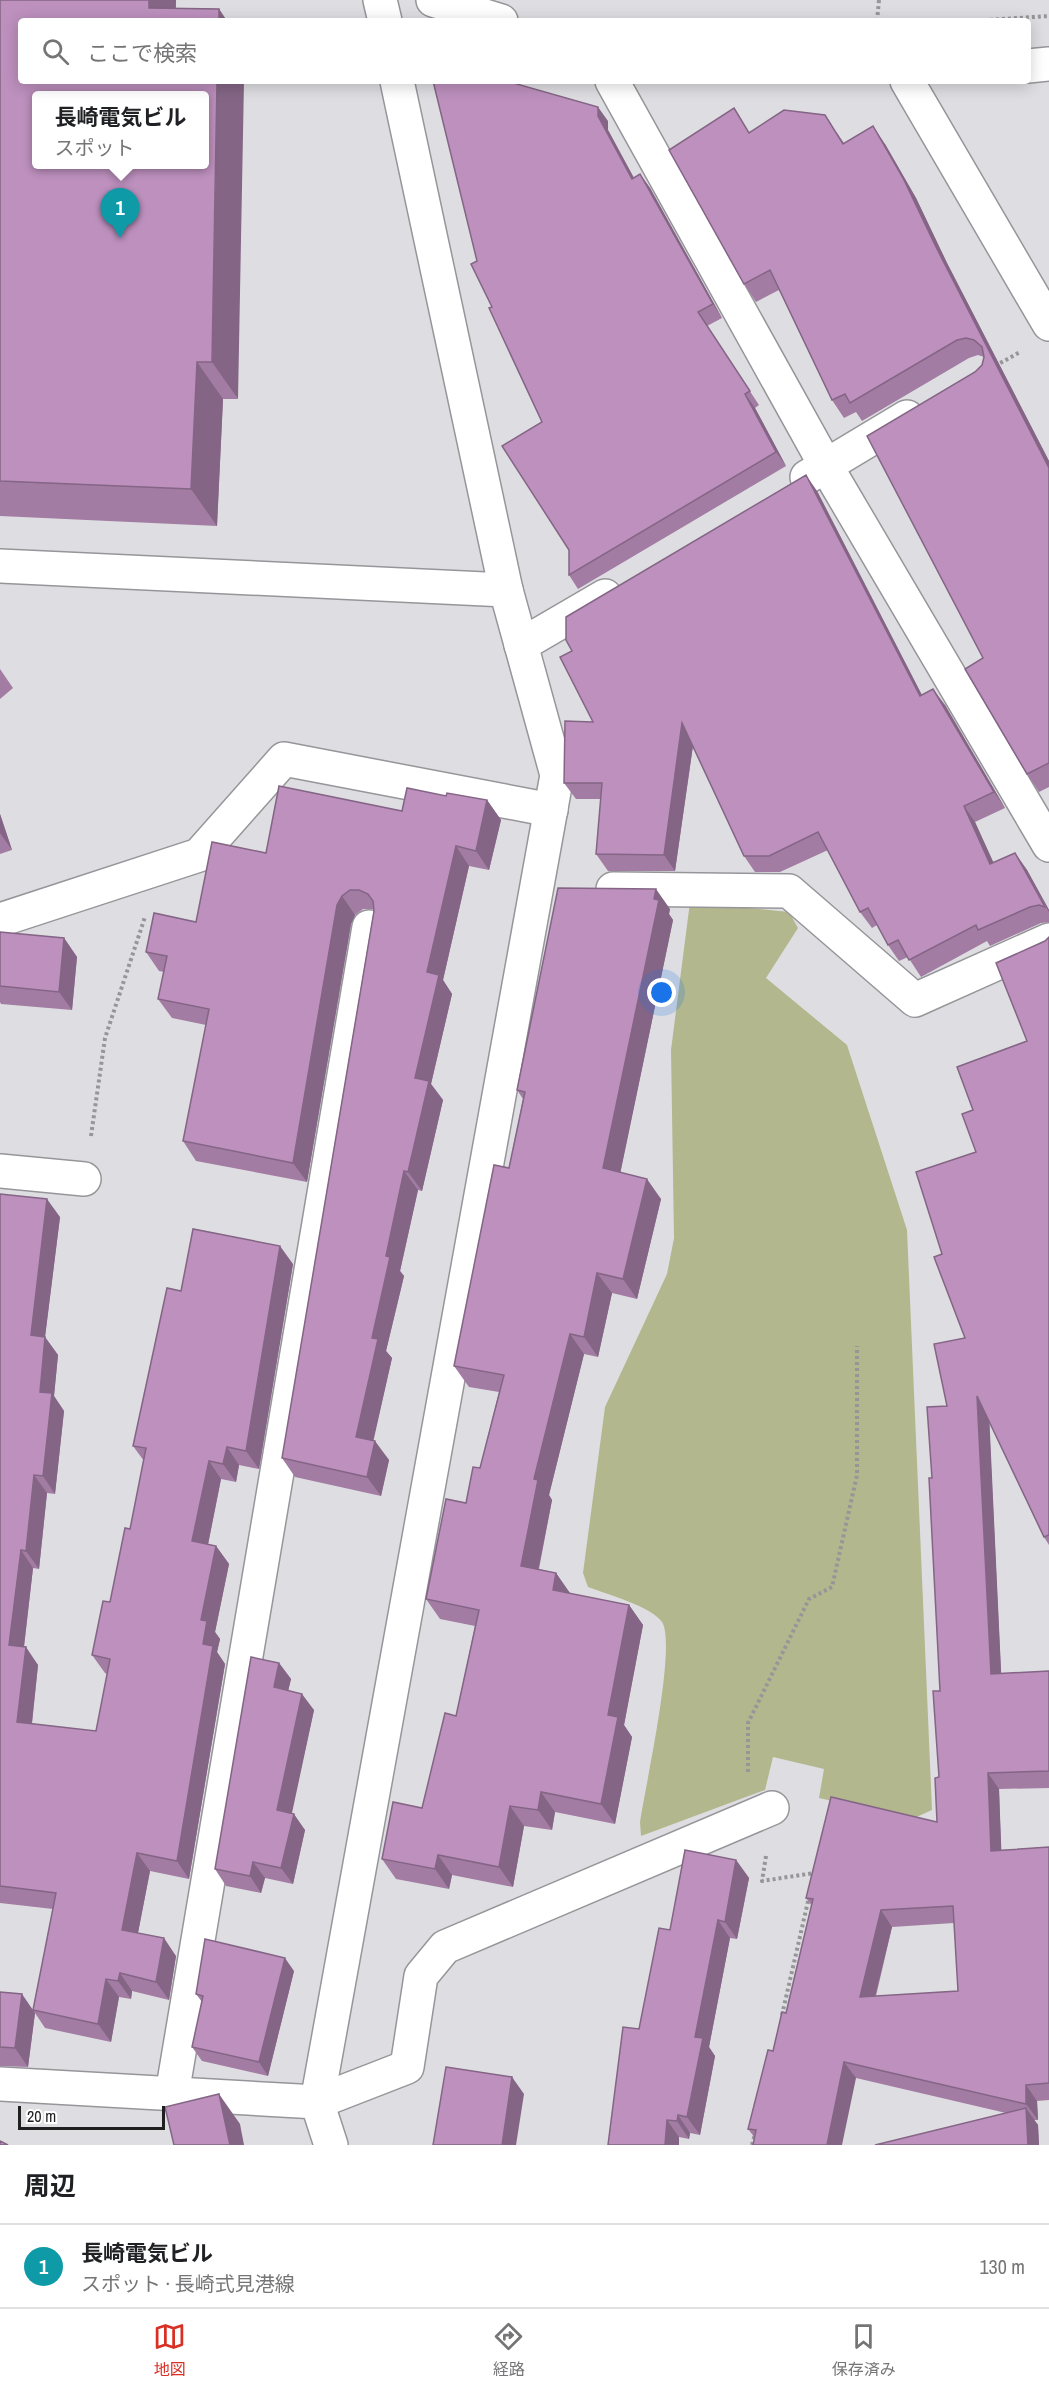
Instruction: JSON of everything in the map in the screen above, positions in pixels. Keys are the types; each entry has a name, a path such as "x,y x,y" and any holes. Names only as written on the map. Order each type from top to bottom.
{"street":[{"path":"380,0 384,18"},
{"path":"433,0 491,18"},
{"path":"1031,66 1049,64"},
{"path":"331,2145 317,2102 557,775 506,590 398,84"},
{"path":"614,84 826,466 1049,845"},
{"path":"909,84 1039,336"},
{"path":"785,489 927,405"},
{"path":"0,566 506,590"},
{"path":"521,645 633,579"},
{"path":"0,920 199,855 284,759 551,810"},
{"path":"536,889 789,891 915,1000 1049,940"},
{"path":"172,2094 369,927"},
{"path":"0,1172 84,1179"},
{"path":"0,2084 317,2102 407,2067 421,1977 445,1947 760,1813"}],"path":[{"path":"877,18 879,0"},
{"path":"1018,18 1049,16"},
{"path":"988,369 1039,336"},
{"path":"84,1179 105,1038 162,868"},
{"path":"760,1813 748,1723 809,1599 832,1587 857,1475 857,1346"},
{"path":"762,1881 814,1873 812,1884"},
{"path":"781,2020 809,1896"},
{"path":"752,2145 757,2122"}],"green space":[{"path":"690,902 789,912 798,928 766,978 847,1045 907,1230 932,1810 912,1819 819,1798 824,1769 773,1757 765,1790 641,1836 640,1822 663,1686 666,1636 662,1622 656,1616 638,1606 588,1587 583,1573 605,1407 667,1274 674,1238 671,1050"}],"building":[{"path":"0,0 149,0 149,8 219,9 219,18 18,18 18,84 217,84 212,362 197,362 191,489 0,481"},
{"path":"434,84 517,84 598,107 598,116 632,179 640,174 713,304 698,312 750,391 745,394 776,452 569,575 569,550 502,446 542,422 471,264 477,261"},
{"path":"734,108 749,133 784,110 825,115 843,144 873,126 904,180 1049,468 1049,763 1027,774 965,669 983,658 867,436 975,372 982,365 984,357 982,347 974,340 966,338 957,340 850,403 845,394 832,400 770,270 744,284 669,150"},
{"path":"806,475 920,696 933,689 994,792 964,806 990,864 1015,853 1045,907 1039,905 1030,907 978,930 976,925 909,960 898,940 888,945 868,908 860,912 818,832 769,856 744,856 682,723 664,855 596,854 602,783 564,783 565,721 593,722 560,657 572,651 566,640 566,617"},
{"path":"279,786 402,811 407,788 446,796 447,793 487,800 476,851 456,846 427,972 439,975 415,1078 429,1081 408,1172 404,1171 386,1256 390,1257 372,1338 378,1339 356,1437 375,1441 367,1477 282,1458 374,911 373,901 368,894 359,890 350,890 342,896 337,905 293,1163 183,1141 209,1009 158,999 167,956 146,952 154,913 196,922 212,842 266,853"},
{"path":"558,888 656,889 654,899 659,900 603,1168 647,1179 623,1279 597,1273 584,1337 570,1334 534,1479 538,1480 521,1566 556,1573 553,1590 629,1605 608,1715 618,1717 601,1804 541,1792 538,1810 510,1806 499,1867 438,1855 435,1869 382,1859 393,1802 422,1808 445,1713 456,1716 479,1610 426,1599 446,1499 466,1503 473,1467 480,1468 504,1375 454,1366 494,1165 509,1168 525,1092 517,1090"},
{"path":"0,932 64,938 59,992 0,986"},
{"path":"1049,937 1049,1535 1044,1537 977,1396 991,1674 1049,1671 1049,1771 988,1773 991,1851 1049,1847 1049,2083 1026,2085 1026,2104 844,2062 827,2145 753,2145 756,2130 748,2129 768,2050 773,2051 782,2012 786,2013 813,1899 806,1898 831,1797 937,1822 935,1778 939,1777 933,1691 940,1691 927,1407 947,1406 934,1344 965,1338 934,1257 942,1254 916,1172 976,1152 962,1114 973,1110 957,1067 1027,1041 996,963 1045,941","holes":["953,1906 958,1991 860,1997 881,1910"]},
{"path":"0,1194 47,1199 31,1335 45,1337 40,1392 52,1393 43,1476 34,1475 26,1551 21,1550 9,1645 26,1647 17,1722 96,1731 110,1659 92,1655 103,1601 110,1602 125,1528 130,1529 146,1448 133,1446 167,1288 181,1291 193,1229 280,1246 246,1451 227,1447 223,1464 209,1461 192,1541 216,1546 201,1620 207,1621 203,1644 213,1646 177,1861 137,1853 122,1930 164,1938 156,1982 120,1973 118,1981 106,1979 98,2024 33,2010 56,1893 0,1886"},
{"path":"251,1657 279,1663 274,1687 302,1694 277,1810 294,1814 281,1868 253,1862 250,1876 215,1869"},
{"path":"685,1850 736,1860 725,1922 718,1920 695,2037 703,2038 687,2117 678,2115 677,2121 667,2120 665,2145 608,2145 623,2027 639,2029 659,1928 670,1930"},
{"path":"205,1939 285,1958 259,2062 192,2047 203,1996 196,1994"},
{"path":"0,1992 22,1994 15,2048 0,2047"},
{"path":"446,2067 512,2077 502,2145 433,2145"},
{"path":"219,2094 230,2145 174,2145 165,2107"},
{"path":"1026,2108 1028,2145 875,2145"}],"place":[{"name":"長崎電気ビル","path":"120,238"}]}
